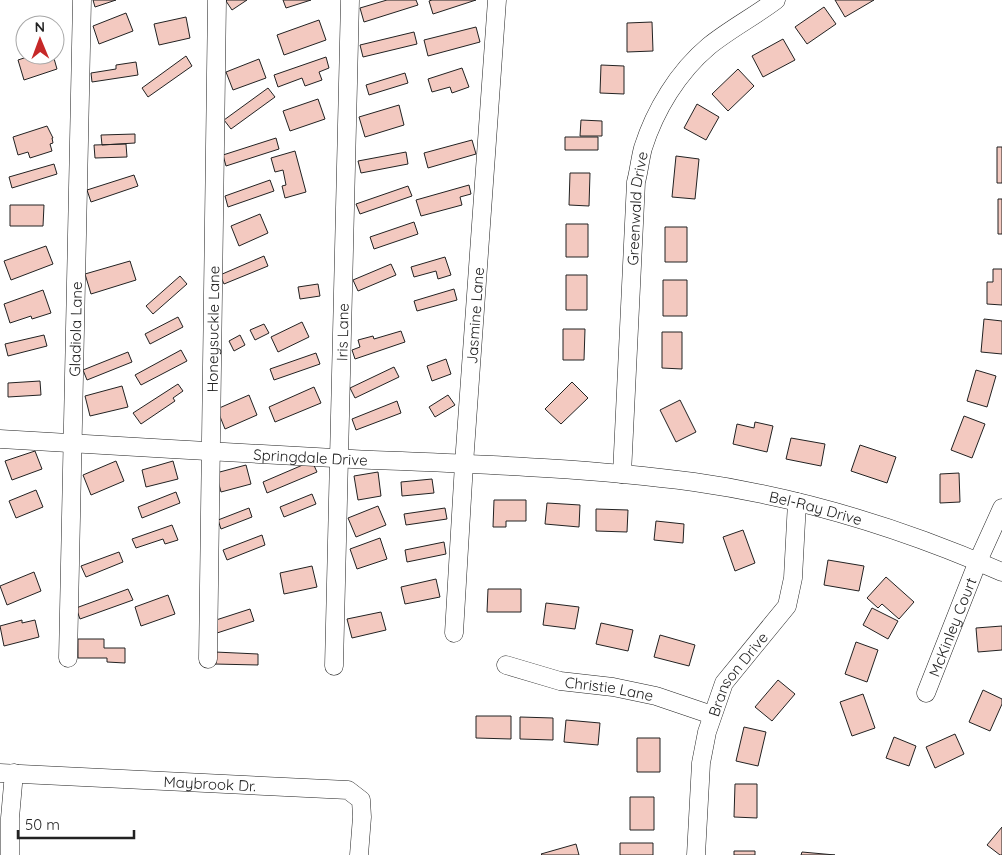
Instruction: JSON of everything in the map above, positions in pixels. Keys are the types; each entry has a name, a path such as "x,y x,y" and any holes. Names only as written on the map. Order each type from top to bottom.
{"street":[{"name":"Gladiola Lane","path":"68,658 82,0"},
{"name":"Honeysuckle Lane","path":"208,658 217,0"},
{"name":"Iris Lane","path":"334,666 350,0"},
{"name":"Jasmine Lane","path":"454,633 497,0"},
{"name":"Greenwald Drive","path":"622,474 636,182 643,150 653,122 665,99 682,74 710,45 776,0"},
{"name":"Springdale Drive","path":"0,439 622,474"},
{"name":"Bel-Ray Drive","path":"622,474 695,482 797,502 882,526 978,561 1002,572"},
{"name":"Branson Drive","path":"696,855 701,763 712,715 724,683 787,606 793,578 797,502"},
{"name":"McKinley Court","path":"926,693 978,561 1002,508"},
{"name":"Christie Lane","path":"506,666 560,681 613,687 656,696 712,715"},
{"path":"7,773 10,855"},
{"name":"Maybrook Dr.","path":"7,773 348,790 361,800 362,817 359,855"}],"building":[{"path":"93,0 116,0 95,7"},
{"path":"227,0 247,0 232,10"},
{"path":"283,0 311,0 286,8"},
{"path":"387,0 416,0 418,5 364,22 360,8"},
{"path":"476,0 433,14 429,1"},
{"path":"835,0 874,0 845,17"},
{"path":"824,7 836,24 807,44 795,27"},
{"path":"126,13 133,31 99,44 93,26"},
{"path":"186,17 190,38 159,45 154,24"},
{"path":"319,20 326,40 284,55 277,35"},
{"path":"652,22 653,51 627,52 627,23"},
{"path":"476,27 480,42 428,56 424,40"},
{"path":"414,32 417,44 363,57 360,45"},
{"path":"783,39 795,60 763,77 752,56"},
{"path":"186,56 192,66 148,97 142,88"},
{"path":"326,57 329,68 319,72 322,80 305,86 302,78 278,87 274,75"},
{"path":"259,59 266,78 233,90 226,72"},
{"path":"136,62 138,75 92,82 91,73 116,69 116,65"},
{"path":"20,65 56,65 57,69 24,80"},
{"path":"601,65 624,66 624,94 600,93"},
{"path":"462,68 469,87 452,93 450,87 432,92 428,79"},
{"path":"738,69 754,86 728,111 712,94"},
{"path":"405,73 408,83 369,95 366,85"},
{"path":"268,88 275,97 231,129 224,120"},
{"path":"318,99 325,119 290,131 283,111"},
{"path":"697,104 719,117 706,140 684,128"},
{"path":"399,105 404,125 365,137 359,117"},
{"path":"581,120 602,121 602,136 580,136"},
{"path":"47,126 53,138 53,143 50,144 52,151 30,158 28,152 18,155 13,137"},
{"path":"135,134 135,143 102,145 101,135"},
{"path":"565,137 598,137 598,150 565,150"},
{"path":"276,138 279,149 226,166 223,155"},
{"path":"472,140 476,154 428,168 424,153"},
{"path":"126,144 127,157 95,158 94,145"},
{"path":"997,147 1002,147 1002,183 997,183"},
{"path":"295,151 306,192 285,198 282,186 286,185 283,170 275,172 271,158"},
{"path":"406,152 408,164 361,173 358,161"},
{"path":"676,156 699,159 695,199 672,197"},
{"path":"54,164 57,174 12,188 9,177"},
{"path":"570,173 590,173 589,206 569,205"},
{"path":"134,175 138,186 91,202 87,190"},
{"path":"270,180 274,191 228,207 225,196"},
{"path":"469,185 471,194 460,197 462,205 421,216 416,200"},
{"path":"408,186 412,196 360,214 356,204"},
{"path":"998,199 1002,199 1002,234 998,234"},
{"path":"10,205 44,205 43,226 10,226"},
{"path":"260,214 268,233 239,246 231,226"},
{"path":"414,222 418,234 374,249 370,237"},
{"path":"566,224 588,224 588,257 566,257"},
{"path":"665,227 687,227 687,262 665,262"},
{"path":"46,246 53,264 11,280 4,261"},
{"path":"264,256 268,266 224,284 220,275"},
{"path":"445,257 451,275 438,279 436,271 414,277 411,267"},
{"path":"130,261 136,280 91,294 85,274"},
{"path":"391,264 396,275 358,291 353,280"},
{"path":"993,269 1002,269 1002,305 987,304 987,282 993,282"},
{"path":"566,275 587,275 587,310 566,310"},
{"path":"180,276 187,284 153,314 146,306"},
{"path":"663,280 687,280 687,316 663,316"},
{"path":"318,284 320,296 300,299 298,287"},
{"path":"454,289 457,300 417,311 414,301"},
{"path":"43,290 51,313 32,319 31,316 10,323 4,304"},
{"path":"178,317 183,327 150,344 145,334"},
{"path":"984,319 1002,321 1002,354 981,352"},
{"path":"302,322 309,337 278,352 271,337"},
{"path":"264,324 269,333 255,340 250,330"},
{"path":"563,329 585,329 584,360 563,360"},
{"path":"401,331 405,342 355,359 352,350 360,347 358,340 373,336 374,339"},
{"path":"662,332 682,332 682,369 662,368"},
{"path":"44,335 47,346 8,356 5,344"},
{"path":"240,335 245,345 234,351 229,341"},
{"path":"181,350 187,361 141,385 135,375"},
{"path":"128,352 132,362 87,380 83,370"},
{"path":"316,353 320,364 274,380 270,369"},
{"path":"446,359 451,374 432,381 427,366"},
{"path":"394,367 399,377 355,398 350,388"},
{"path":"976,370 996,376 987,407 967,401"},
{"path":"40,381 41,395 8,397 8,383"},
{"path":"572,382 588,398 561,424 545,409"},
{"path":"178,384 183,391 173,398 175,401 141,424 133,413"},
{"path":"122,386 128,407 90,416 85,396"},
{"path":"314,387 321,403 275,422 269,407"},
{"path":"249,395 257,415 225,429 217,409"},
{"path":"448,395 455,405 435,417 429,407"},
{"path":"680,400 696,432 676,442 660,410"},
{"path":"397,401 401,413 356,430 352,419"},
{"path":"964,416 985,424 972,458 951,450"},
{"path":"755,422 773,426 767,452 733,444 737,424 754,428"},
{"path":"791,438 825,444 821,466 786,459"},
{"path":"860,445 896,457 887,483 851,471"},
{"path":"35,451 42,469 12,480 5,461"},
{"path":"116,461 124,481 91,495 83,475"},
{"path":"173,461 178,479 146,487 142,470"},
{"path":"312,461 317,472 267,493 263,482"},
{"path":"246,465 251,484 221,492 216,473"},
{"path":"378,472 381,496 358,500 354,476"},
{"path":"959,473 960,502 940,503 940,474"},
{"path":"432,479 434,493 402,496 401,482"},
{"path":"36,490 43,507 16,518 9,501"},
{"path":"176,492 180,503 142,518 138,507"},
{"path":"312,494 316,504 284,517 280,507"},
{"path":"494,500 526,500 526,521 506,521 506,527 493,527"},
{"path":"547,503 580,505 579,527 545,524"},
{"path":"378,506 386,525 356,537 348,518"},
{"path":"249,508 252,517 221,529 218,520"},
{"path":"445,508 447,519 406,525 404,514"},
{"path":"596,509 628,510 627,532 596,531"},
{"path":"656,521 684,524 683,543 654,540"},
{"path":"172,525 178,540 165,544 163,539 136,548 132,539"},
{"path":"743,530 755,563 735,571 723,537"},
{"path":"262,535 265,545 227,560 223,550"},
{"path":"380,538 387,559 357,569 350,549"},
{"path":"444,542 446,554 407,562 405,550"},
{"path":"119,552 123,562 86,577 81,566"},
{"path":"828,560 864,566 859,591 824,585"},
{"path":"312,566 317,587 284,594 280,573"},
{"path":"34,572 41,591 7,605 0,586"},
{"path":"886,577 914,602 899,619 882,604 878,608 867,598"},
{"path":"436,579 440,597 405,604 401,587"},
{"path":"128,589 133,600 80,619 76,608"},
{"path":"488,589 521,589 521,612 487,612"},
{"path":"168,595 175,614 141,626 135,607"},
{"path":"546,603 579,607 575,629 543,625"},
{"path":"872,608 898,621 888,639 863,625"},
{"path":"250,609 254,621 217,633 213,621"},
{"path":"381,612 386,630 352,638 347,619"},
{"path":"22,620 22,623 35,620 39,637 4,646 0,626"},
{"path":"601,623 633,630 628,651 596,644"},
{"path":"1002,626 1002,650 978,652 976,628"},
{"path":"660,635 695,645 689,666 654,657"},
{"path":"78,639 104,639 104,648 125,648 125,663 107,662 107,658 78,658"},
{"path":"856,642 878,650 867,682 845,674"},
{"path":"215,652 258,654 258,665 214,664"},
{"path":"778,680 795,694 772,721 755,707"},
{"path":"983,690 1002,699 1002,704 990,731 969,722"},
{"path":"863,694 875,728 852,736 840,702"},
{"path":"476,716 511,716 511,739 476,738"},
{"path":"520,717 553,718 553,740 520,739"},
{"path":"566,720 600,723 598,745 564,742"},
{"path":"744,727 766,732 758,766 736,761"},
{"path":"955,734 964,754 935,768 926,747"},
{"path":"894,737 916,746 909,766 886,758"},
{"path":"637,738 660,738 660,772 637,772"},
{"path":"735,784 757,784 757,818 734,817"},
{"path":"630,797 654,797 654,830 630,830"},
{"path":"1002,827 1002,855 1000,855 987,845"},
{"path":"620,843 653,843 653,855 620,855"},
{"path":"576,844 579,855 541,854"},
{"path":"734,851 755,851 755,855 734,855"},
{"path":"802,852 835,855 801,855"}]}
